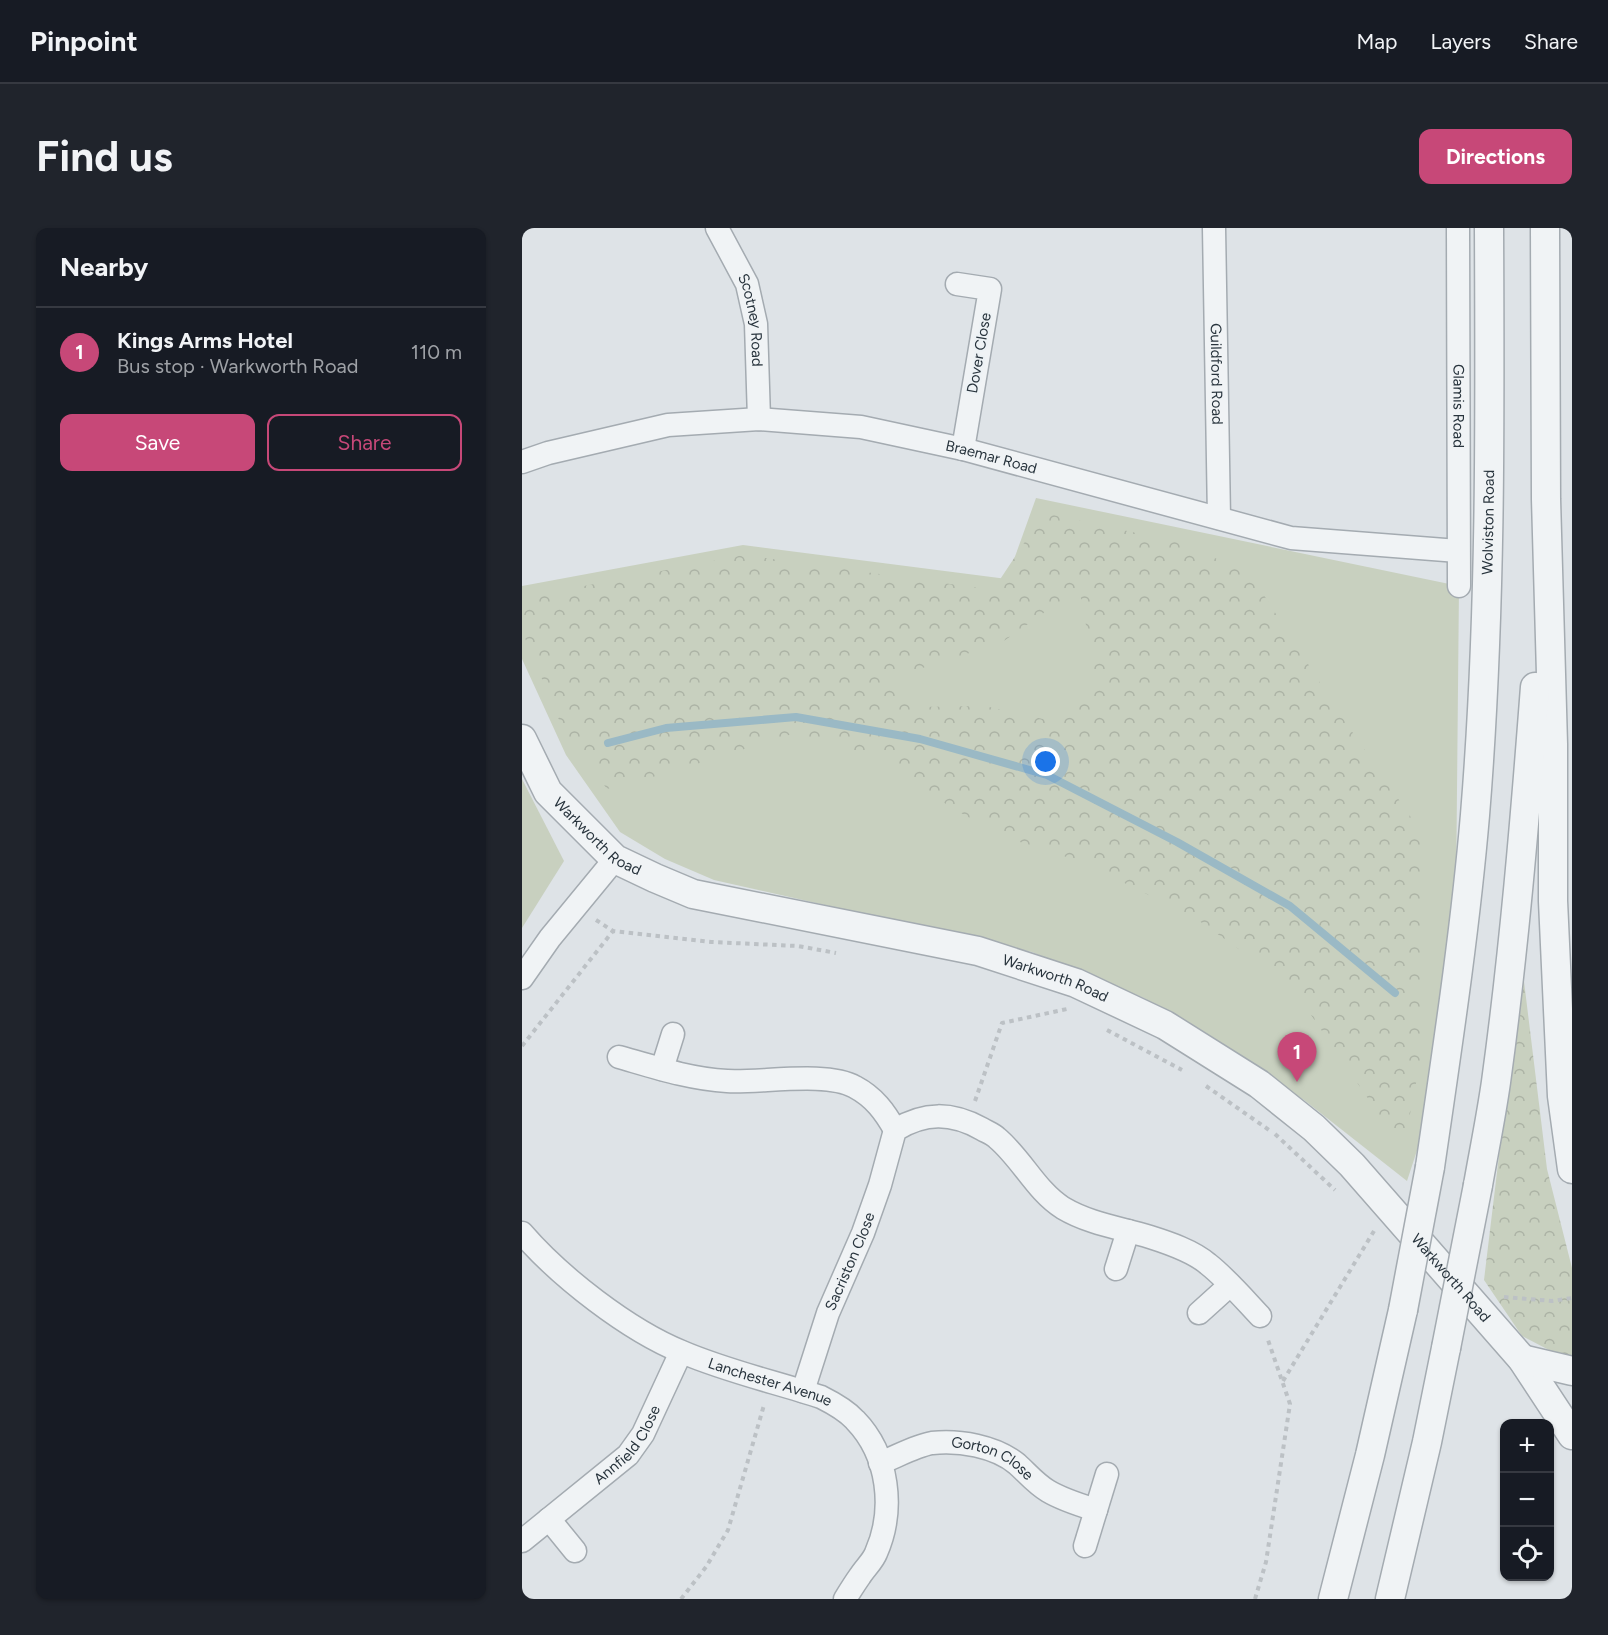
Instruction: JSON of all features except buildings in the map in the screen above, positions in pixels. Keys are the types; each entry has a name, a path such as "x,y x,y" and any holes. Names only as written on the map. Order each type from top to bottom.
{"street":[{"name":"Scotney Road","path":"717,228 747,284 756,324 759,419"},
{"name":"Guildford Road","path":"1214,228 1219,518"},
{"name":"Glamis Road","path":"1458,228 1459,586"},
{"name":"Wolviston Road","path":"1333,1599 1370,1455 1403,1310 1431,1167 1475,816 1487,574 1489,228"},
{"path":"1545,228 1546,499 1553,744 1553,900 1562,1096 1572,1169"},
{"name":"Dover Close","path":"957,284 990,289 963,448"},
{"name":"Braemar Road","path":"522,462 548,453 668,425 759,419 861,427 963,448 1291,538 1458,550"},
{"path":"1390,1599 1427,1442 1496,1084 1523,838 1546,499"},
{"name":"Warkworth Road","path":"522,739 548,792 615,859 655,878 693,894 978,951 1076,983 1165,1025 1259,1084 1314,1128 1352,1165 1522,1359 1572,1435"},
{"path":"522,978 550,938 615,859"},
{"path":"662,1069 673,1034"},
{"path":"619,1057 693,1077 728,1081 826,1079 853,1085 884,1111 895,1130 909,1122 927,1118 948,1116 968,1121 997,1138 1046,1194 1062,1208 1087,1220 1179,1248 1207,1262 1260,1316"},
{"name":"Sacriston Close","path":"803,1391 828,1313 863,1233 880,1185 895,1130"},
{"path":"1116,1269 1128,1231"},
{"name":"Lanchester Avenue","path":"522,1233 532,1245 582,1290 652,1338 681,1352 803,1391 838,1406 855,1419 872,1441 885,1481 887,1502 885,1530 875,1556 845,1599"},
{"path":"1199,1313 1230,1285"},
{"name":"Annfield Close","path":"522,1541 628,1455 643,1434 681,1352"},
{"path":"1522,1359 1572,1371"},
{"name":"Gorton Close","path":"880,1464 930,1443 975,1446 996,1452 1015,1462 1046,1490 1096,1510"},
{"path":"1085,1546 1107,1474"},
{"path":"549,1519 574,1551"}],"path":[{"path":"576,907 613,932 711,942 798,946 843,954"},
{"path":"522,1046 613,932"},
{"path":"1056,1005 1076,1013"},
{"path":"968,1121 1002,1023 1068,1009"},
{"path":"1103,1028 1182,1071"},
{"path":"1201,1082 1272,1132 1342,1196"},
{"path":"1283,1382 1376,1228"},
{"path":"1465,1294 1552,1301 1572,1298"},
{"path":"1255,1599 1266,1562 1290,1404 1260,1316"},
{"path":"681,1599 706,1568 728,1530 770,1381"}],"green space":[{"path":"1036,498 1459,586 1456,892 1427,1120 1407,1181 1304,1100 1144,998 1032,952 714,880 665,859 620,832 566,755 522,659 522,586 743,545 1007,579"},
{"path":"1044,513 1183,543 1251,575 1342,717 1421,832 1423,1047 1403,1150 1292,987 1195,918 1082,862 998,835 936,798 882,758 795,733 675,771 607,789 562,727 522,631 522,598 744,555 993,590","holes":["1079,588 1097,684 1069,718 1043,719 985,706 911,707 894,677 1001,643"]},
{"path":"522,779 564,861 522,928"},
{"path":"1522,965 1547,1169 1572,1268 1572,1362 1522,1336 1484,1280"}],"waterway":[{"path":"608,743 666,728 796,717 920,739 1047,775 1177,842 1290,906 1395,993"}],"place":[{"name":"Kings Arms Hotel","path":"1297,1082"}]}
